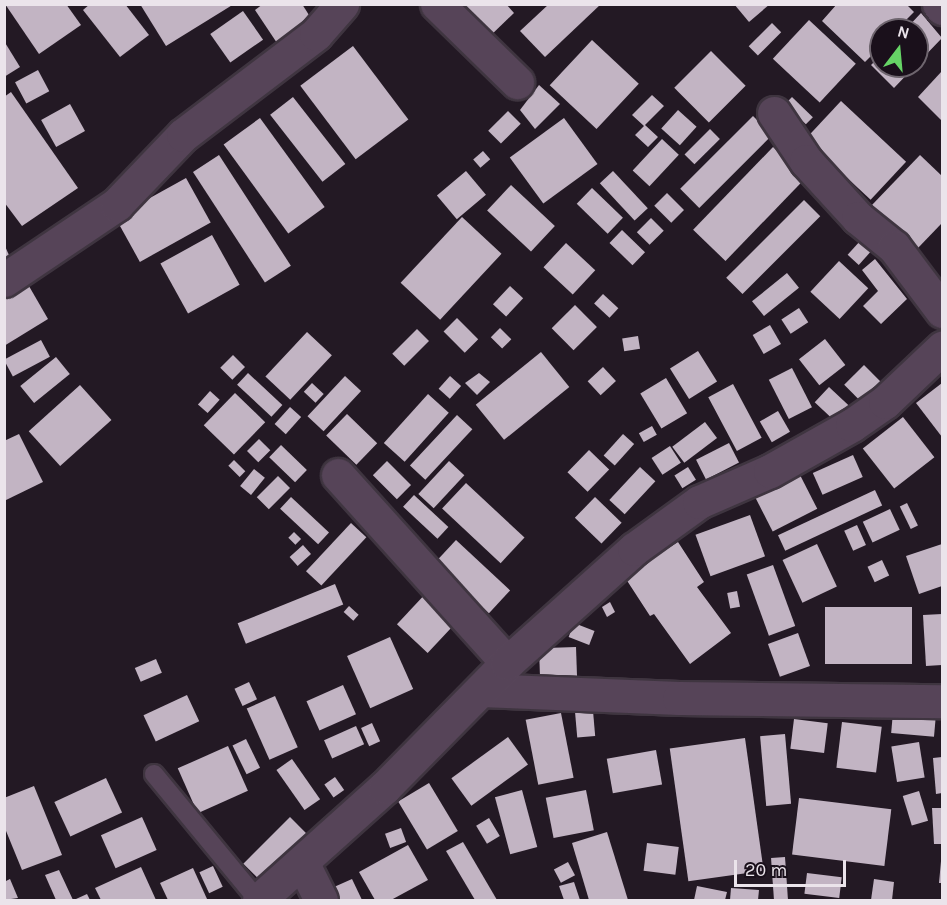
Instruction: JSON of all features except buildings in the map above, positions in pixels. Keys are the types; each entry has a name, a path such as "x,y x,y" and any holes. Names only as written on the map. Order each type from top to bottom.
{"street":[{"path":"4,280 117,204 183,135 316,34 342,4"},
{"path":"437,4 517,82"},
{"path":"939,4 942,8"},
{"path":"774,113 806,161 858,218 894,247 942,311"},
{"path":"259,900 385,787 507,663 678,514 812,449 852,425 885,402 942,348"},
{"path":"338,475 507,663"},
{"path":"481,690 679,698 942,701"},
{"path":"302,862 321,900"}],"lane":[{"path":"154,774 259,900"}]}
